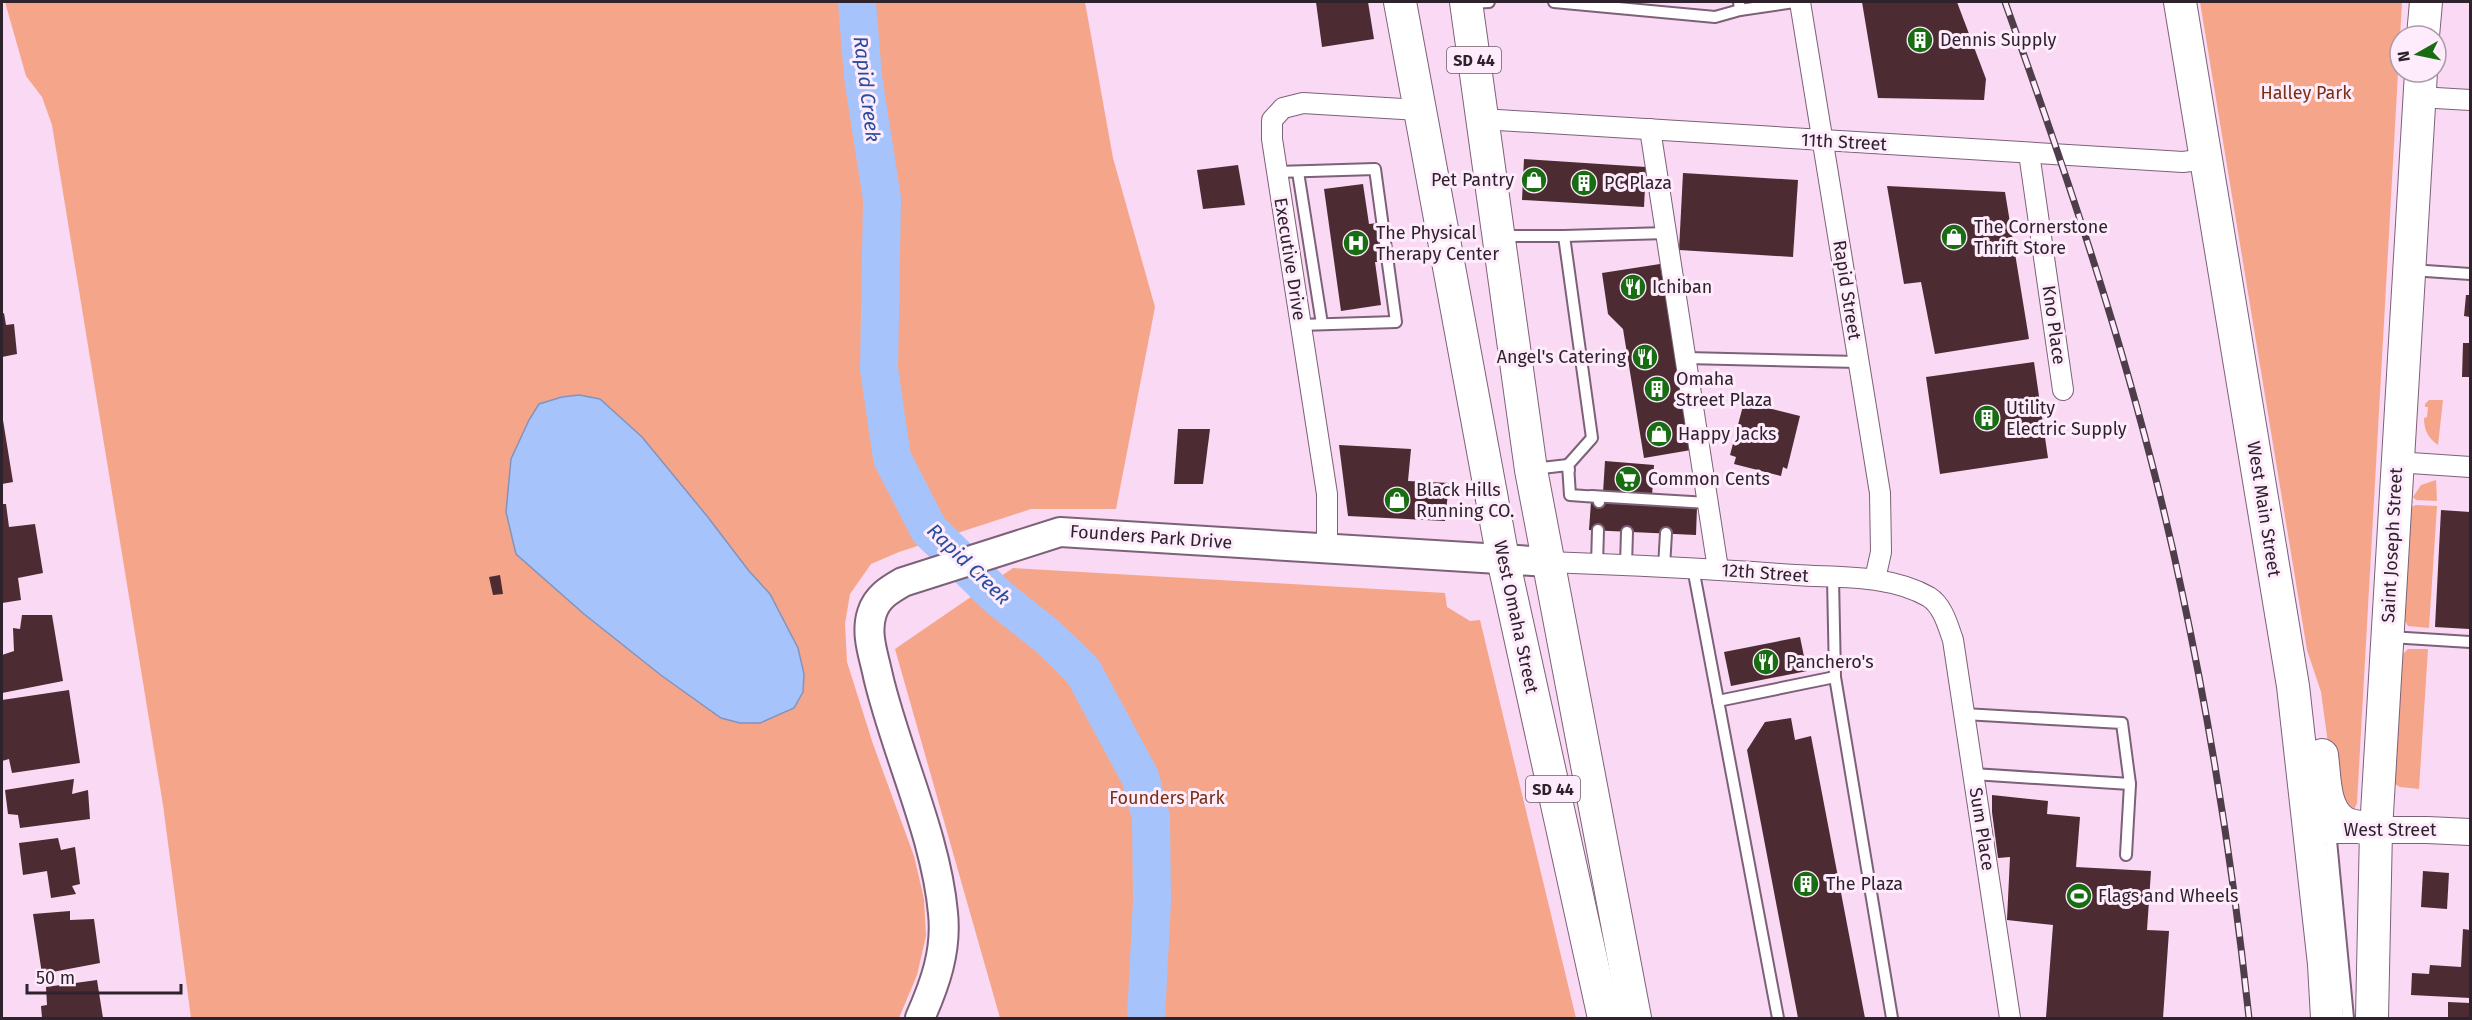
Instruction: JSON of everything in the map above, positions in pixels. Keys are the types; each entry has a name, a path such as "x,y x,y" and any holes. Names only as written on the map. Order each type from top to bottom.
{"main road":[{"name":"West Omaha Street","path":"1400,2 1503,559 1604,1018"},
{"name":"SD 44","path":"1474,2 1482,119 1531,470 1635,1018"},
{"name":"West Main Street","path":"2180,2 2285,639 2301,752 2319,830 2327,1018"},
{"path":"2424,24 2426,2"},
{"name":"Saint Joseph Street","path":"2372,1018 2376,830 2420,84"},
{"name":"Founders Park Drive","path":"920,1018 933,988 941,960 944,936 943,912 924,827 883,694 869,634 872,613 882,595 903,582 1035,538 1060,532 1548,562"},
{"path":"2285,639 2301,662 2316,702 2327,794 2331,806 2343,822 2376,830"}],"street":[{"name":"Rapid Street","path":"1800,2 1880,493 1881,552 1875,579"},
{"path":"2420,84 2470,100"},
{"name":"Executive Drive","path":"1327,548 1327,494 1272,139 1272,120 1283,108 1303,104 1419,110"},
{"name":"11th Street","path":"1482,119 2182,162 2206,159"},
{"path":"1650,129 1718,569"},
{"name":"Kno Place","path":"2029,153 2063,390"},
{"path":"2396,462 2470,467"},
{"name":"12th Street","path":"1548,562 1718,569 1875,579 1931,598 1945,616 1953,640"},
{"name":"Sum Place","path":"1953,640 2010,1018"},
{"name":"West Street","path":"2319,830 2470,832"}],"lane":[{"path":"1554,2 1715,17 1740,6 1794,2"},
{"path":"1277,172 1375,169 1396,322 1300,325"},
{"path":"1298,172 1323,324"},
{"path":"1498,236 1666,233"},
{"path":"1531,470 1568,465 1592,438 1564,236"},
{"path":"2408,270 2470,274"},
{"path":"1686,358 1859,362"},
{"path":"1568,465 1570,495 1668,504 1708,503"},
{"path":"1597,564 1598,530"},
{"path":"1626,565 1627,532"},
{"path":"1664,567 1666,533"},
{"path":"1693,568 1778,1018"},
{"path":"1833,578 1835,677 1892,1018"},
{"path":"2386,636 2470,642"},
{"path":"1718,701 1835,677"},
{"path":"1964,714 2122,723 2130,784 2126,855"},
{"path":"1973,774 2130,784"},
{"path":"2327,794 2319,830 2348,1018"}],"green space":[{"path":"5,2 1085,2 1113,158 1155,307 1116,509 1031,509 899,552 871,564 850,594 845,624 847,662 873,744 914,856 924,899 926,936 917,975 899,1018 191,1018 163,805 52,125 42,97 26,76"},
{"name":"Halley Park","path":"2200,2 2402,2 2401,24 2388,24 2388,84 2397,84 2357,803 2354,810 2336,802 2321,692 2307,650"},
{"path":"2429,400 2443,400 2438,445 2429,437 2425,426 2424,418 2427,417 2428,407 2425,407 2425,404"},
{"path":"2436,480 2437,501 2416,500 2413,497 2421,485"},
{"path":"2416,505 2437,506 2429,628 2408,626 2405,621 2411,507"},
{"name":"Founders Park","path":"1013,568 1445,593 1447,607 1470,621 1480,620 1576,1018 1000,1018 895,649"},
{"path":"2408,649 2428,649 2419,789 2400,787 2395,784 2402,655"}],"water":[{"path":"579,395 600,399 642,437 770,594 798,648 804,674 803,692 794,708 760,723 740,723 721,718 662,676 584,614 516,554 506,512 511,459 539,404"}],"building":[{"path":"1316,2 1368,2 1374,39 1322,47"},
{"name":"Dennis Supply","path":"1862,2 1957,2 1986,79 1984,100 1878,98"},
{"name":"PC Plaza","path":"1524,159 1646,167 1644,207 1522,200"},
{"path":"1238,165 1245,205 1203,209 1197,170"},
{"path":"1683,173 1798,180 1793,257 1679,250"},
{"name":"The Physical Therapy Center","path":"1363,184 1369,224 1378,223 1383,262 1375,262 1381,305 1341,311 1324,189"},
{"name":"The Cornerstone Thrift Store","path":"1887,186 2005,192 2029,339 1935,354 1921,282 1904,284"},
{"name":"Omaha Street Plaza","path":"1660,264 1691,450 1644,458 1623,329 1608,314 1602,273"},
{"path":"2466,295 2470,295 2470,317 2464,316"},
{"path":"4,313 6,325 14,324 17,354 2,357 2,314"},
{"path":"2463,343 2470,343 2470,377 2462,377"},
{"name":"Utility Electric Supply","path":"2034,362 2048,458 1940,474 1926,377"},
{"path":"1744,402 1800,416 1787,469 1783,467 1781,476 1734,464 1736,457 1730,455"},
{"path":"2,414 13,482 2,484"},
{"path":"1178,429 1210,429 1203,484 1174,484"},
{"name":"Black Hills Running CO.","path":"1339,445 1411,449 1408,481 1449,483 1445,521 1348,516"},
{"name":"Common Cents","path":"1605,461 1654,465 1652,496 1603,493"},
{"name":"Common Cents","path":"1591,502 1697,507 1696,535 1589,530"},
{"path":"2,504 6,504 9,527 35,524 43,573 18,578 21,600 2,603"},
{"path":"2441,510 2470,512 2469,629 2435,627"},
{"path":"500,575 503,594 493,595 489,577"},
{"path":"22,615 52,615 63,681 2,693 2,655 14,651 13,628 20,629"},
{"name":"Panchero's","path":"1800,637 1807,671 1731,686 1724,652"},
{"path":"69,690 80,763 12,773 9,759 2,761 2,700"},
{"name":"The Plaza","path":"1791,718 1795,740 1811,736 1865,1018 1798,1018 1747,750 1765,722"},
{"path":"74,779 72,794 88,790 90,819 20,828 18,815 8,814 5,790"},
{"name":"Flags and Wheels","path":"1992,795 2048,801 2047,814 2080,817 2076,867 2151,871 2147,930 2169,931 2163,1018 2046,1017 2053,925 2007,920 2010,857 1998,858"},
{"path":"58,838 61,850 75,847 80,884 72,886 76,894 51,898 47,871 23,875 19,843"},
{"path":"2423,871 2449,873 2447,909 2421,907"},
{"path":"70,911 70,920 94,919 100,963 42,974 33,914"},
{"path":"2463,929 2470,930 2470,998 2411,995 2412,973 2429,974 2430,965 2461,967"},
{"path":"97,980 103,1018 42,1018 41,1006 47,1005 46,987"},
{"path":"2448,1002 2470,1003 2470,1018 2448,1018"}],"waterway":[{"name":"Rapid Creek","path":"857,2 863,77 882,199 879,369 892,458 929,530 999,598 1047,636 1083,671 1140,777 1151,817 1152,900 1146,1018"}],"railway":[{"path":"2005,2 2104,294 2165,517 2193,645 2212,751 2229,858 2249,1018"}],"place":[{"name":"Dennis Supply","path":"1920,40"},
{"name":"Pet Pantry","path":"1534,180"},
{"name":"PC Plaza","path":"1584,183"},
{"name":"The Cornerstone Thrift Store","path":"1954,237"},
{"name":"The Physical Therapy Center","path":"1356,243"},
{"name":"Ichiban","path":"1633,287"},
{"name":"Angel's Catering","path":"1645,357"},
{"name":"Omaha Street Plaza","path":"1657,389"},
{"name":"Utility Electric Supply","path":"1987,418"},
{"name":"Happy Jacks","path":"1659,434"},
{"name":"Common Cents","path":"1628,479"},
{"name":"Black Hills Running CO.","path":"1397,500"},
{"name":"Panchero's","path":"1766,662"},
{"name":"The Plaza","path":"1806,884"},
{"name":"Flags and Wheels","path":"2079,896"}]}
